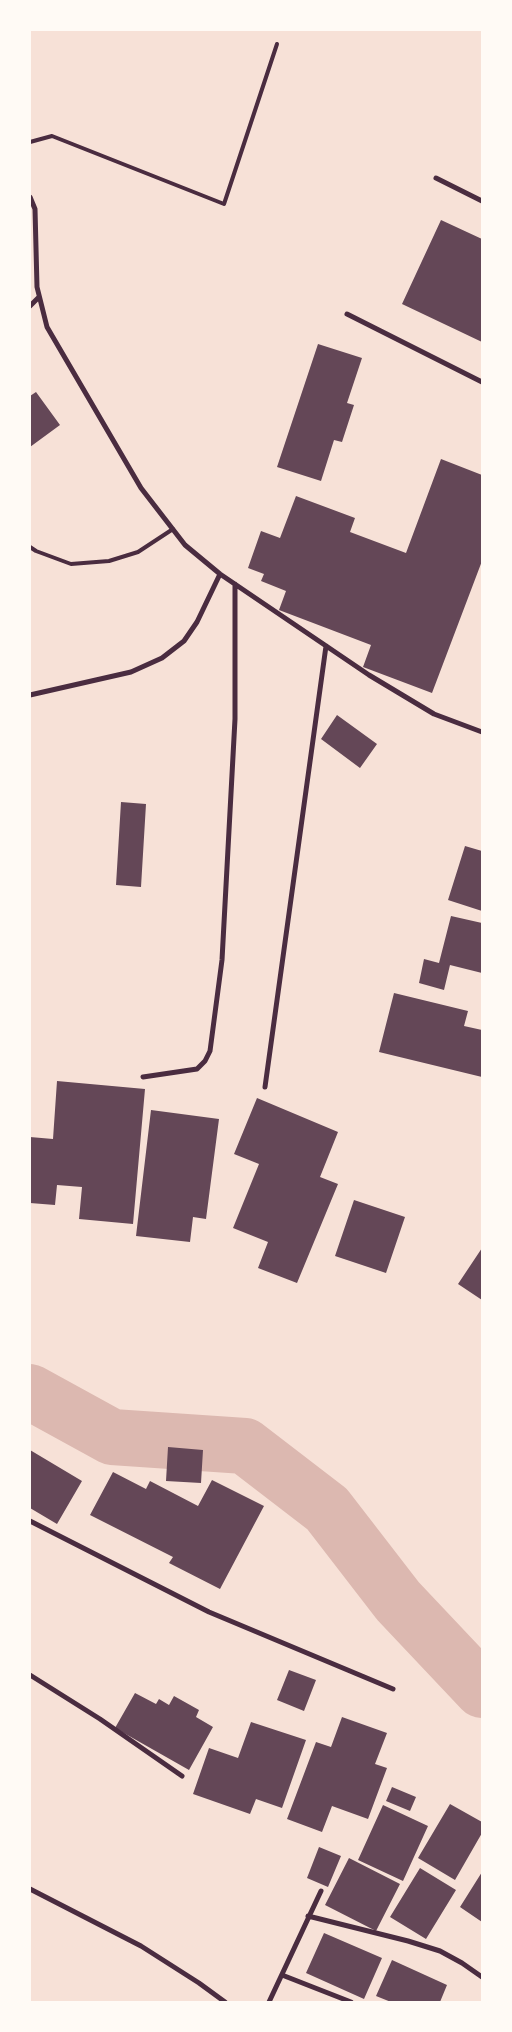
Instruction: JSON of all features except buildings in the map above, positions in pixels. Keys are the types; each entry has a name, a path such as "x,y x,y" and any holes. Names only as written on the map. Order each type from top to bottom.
{"street":[{"path":"436,178 482,202"},
{"path":"30,197 35,209 37,287 47,327 141,488 185,545 220,574 369,675 434,714 482,732"},
{"path":"30,306 39,297"},
{"path":"347,314 482,382"},
{"path":"30,695 131,672 162,658 184,641 197,622 220,574"},
{"path":"143,1077 198,1069 210,1051 223,950 235,719 235,584"},
{"path":"265,1087 326,646"},
{"path":"30,1520 209,1612 393,1689"},
{"path":"30,1676 100,1719 182,1776"},
{"path":"30,1889 141,1946 199,1982 225,2002"},
{"path":"269,2002 321,1891"},
{"path":"308,1916 408,1940 440,1951 462,1963 482,1978"},
{"path":"282,1975 351,2002"}],"lane":[{"path":"30,142 52,136 224,204 277,44"},
{"path":"30,547 71,564 109,561 138,552 173,529"}],"waterway":[{"path":"30,1392 112,1437 245,1446 327,1509 398,1601 482,1690"}]}
